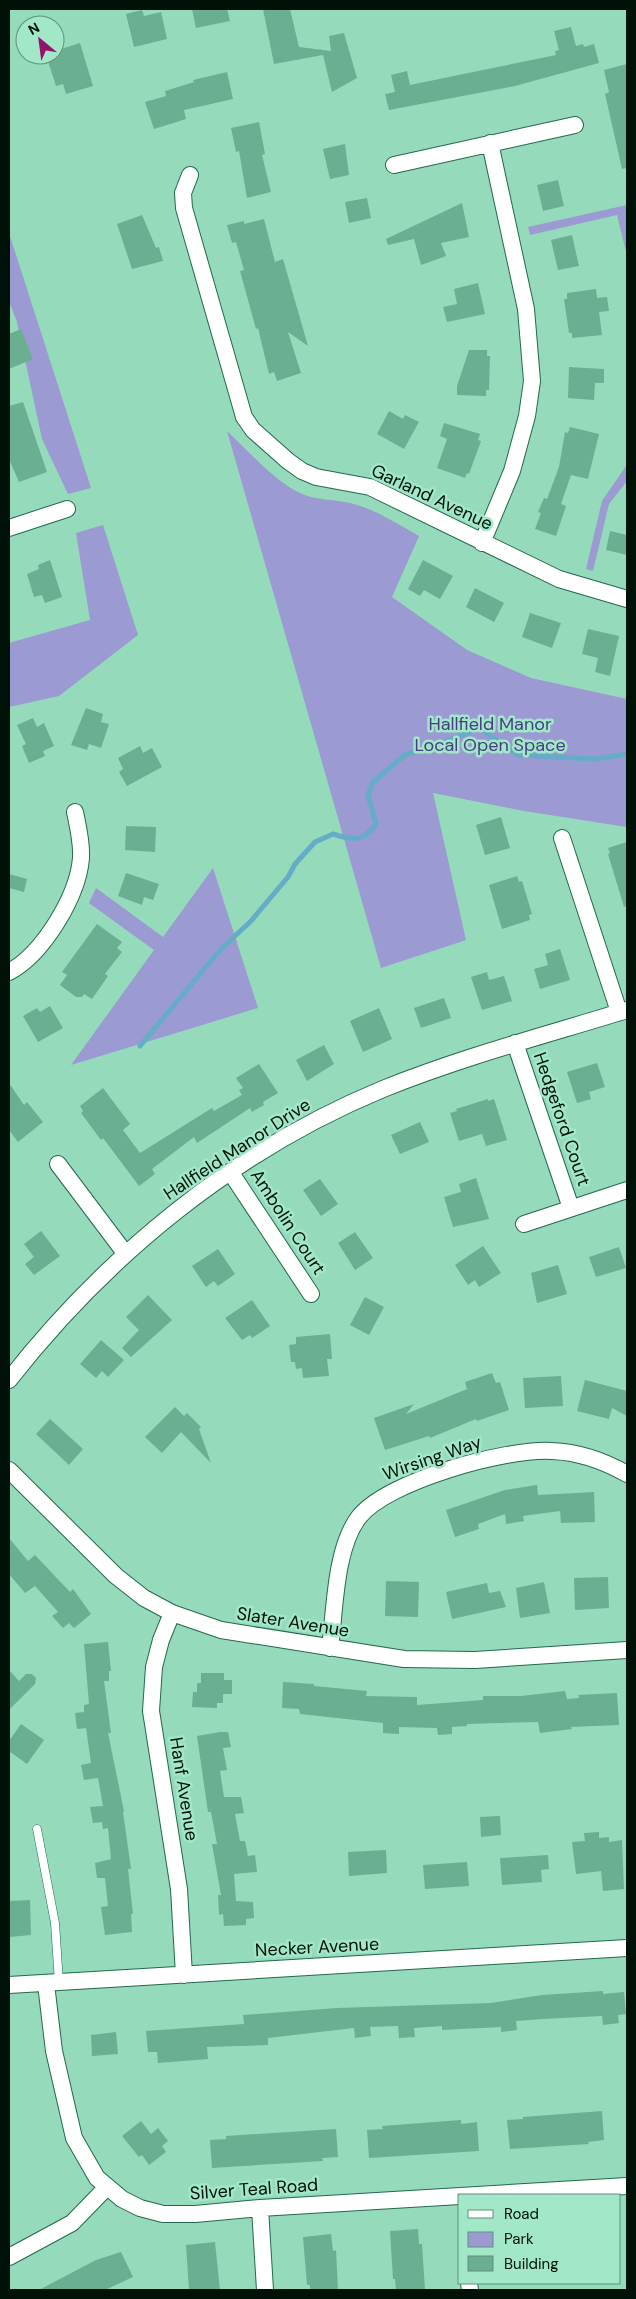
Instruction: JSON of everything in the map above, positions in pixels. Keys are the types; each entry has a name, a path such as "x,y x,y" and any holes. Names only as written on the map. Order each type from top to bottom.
{"street":[{"path":"394,165 575,125"},
{"path":"482,543 512,471 527,416 532,381 526,309 490,143"},
{"name":"Garland Avenue","path":"190,175 183,193 184,208 240,404 244,416 254,430 288,462 302,471 316,477 370,488 559,579 627,599"},
{"path":"9,528 67,509"},
{"path":"9,972 25,961 40,945 58,920 73,892 81,857 75,812"},
{"path":"562,838 623,1011"},
{"name":"Hallfield Manor Drive","path":"9,1380 68,1309 125,1253 172,1214 283,1139 327,1115 431,1070 623,1011"},
{"name":"Hedgeford Court","path":"515,1044 571,1208"},
{"path":"58,1164 125,1253"},
{"name":"Ambolin Court","path":"231,1173 311,1294"},
{"name":"Hedgeford Court","path":"524,1224 627,1190"},
{"name":"Wirsing Way","path":"330,1648 345,1544 359,1517 381,1497 406,1484 485,1460 532,1451 579,1454 598,1460 627,1474"},
{"name":"Slater Avenue","path":"9,1470 116,1576 144,1598 172,1613 221,1630 404,1659 466,1660 627,1650"},
{"name":"Hanf Avenue","path":"172,1613 161,1640 154,1667 151,1711 178,1889 184,1975"},
{"name":"Necker Avenue","path":"9,1985 627,1948"},
{"name":"Silver Teal Road","path":"53,1983 54,2051 74,2138 93,2172 107,2187 140,2208 163,2214 195,2214 458,2195"},
{"name":"Silver Teal Road","path":"479,2194 627,2186"},
{"path":"9,2257 72,2223 107,2187"},
{"path":"260,2208 265,2290"}],"lane":[{"path":"37,1829 55,1923 53,1983"}],"green space":[{"path":"627,205 627,256 617,215 530,235 528,227"},
{"path":"9,233 91,488 68,494 42,439 17,322 9,301"},
{"name":"Hallfield Manor Local Open Space","path":"227,431 267,470 294,490 309,496 349,503 365,508 419,536 392,597 467,650 531,678 627,699 627,827 524,811 433,793 466,940 381,968"},
{"path":"627,461 627,481 609,504 593,571 586,569 602,501 626,466"},
{"path":"103,525 138,635 59,696 9,707 9,643 90,620 76,533"},
{"path":"213,868 258,1008 71,1065 154,950 89,903 96,888 163,937"}],"building":[{"path":"192,9 227,9 230,21 196,28"},
{"path":"263,9 290,9 299,47 331,51 329,36 344,33 357,78 332,92 323,55 274,64"},
{"path":"142,10 144,16 161,12 167,39 134,47 126,14"},
{"path":"571,27 576,46 583,44 584,47 594,44 599,63 515,86 389,110 385,94 395,92 391,75 407,71 410,85 556,55 555,51 559,50 554,31"},
{"path":"80,43 93,86 66,94 63,84 56,86 49,65 65,65 65,48"},
{"path":"627,64 627,168 622,169 605,94 609,92 604,70"},
{"path":"227,72 233,99 184,110 186,119 154,129 145,102 166,96 165,91 194,82 193,80"},
{"path":"259,122 265,154 262,155 271,192 247,198 239,151 236,152 231,128"},
{"path":"345,144 349,175 330,179 323,149"},
{"path":"558,180 564,206 543,211 537,185"},
{"path":"367,198 371,218 349,223 345,202"},
{"path":"462,203 469,237 441,243 446,256 421,265 414,239 388,245 386,239"},
{"path":"142,215 156,248 159,247 163,261 132,269 117,224"},
{"path":"264,219 275,262 283,259 308,346 288,332 301,373 277,381 274,372 269,374 258,328 256,329 240,271 244,270 236,242 232,243 227,225 244,221 244,224"},
{"path":"572,235 579,266 558,270 551,240"},
{"path":"478,283 485,314 447,322 443,307 457,304 454,289"},
{"path":"596,289 597,298 607,297 609,311 599,312 602,335 572,338 572,333 569,333 564,299 567,299 567,293"},
{"path":"21,329 33,359 9,369 9,334"},
{"path":"469,350 487,350 487,356 490,356 489,390 486,390 486,396 457,395 457,386"},
{"path":"569,367 604,369 604,383 595,383 594,400 568,398"},
{"path":"23,402 47,472 19,482 9,459 9,406"},
{"path":"389,411 403,419 405,415 419,422 404,449 377,434"},
{"path":"444,423 480,434 478,440 481,441 469,474 467,473 465,478 437,468 447,439 440,436"},
{"path":"570,427 599,434 588,479 571,475 561,504 566,506 556,536 535,529 541,513 538,512 544,498 547,499 559,467 565,432 568,433"},
{"path":"610,531 627,535 627,555 606,550"},
{"path":"50,560 62,597 45,603 42,595 34,597 27,574 39,569 38,565"},
{"path":"423,560 453,576 440,599 424,590 420,596 408,589"},
{"path":"475,588 504,603 494,622 466,607"},
{"path":"530,613 561,623 552,648 522,637"},
{"path":"588,629 619,636 610,676 595,672 598,658 582,654"},
{"path":"86,708 103,714 101,722 109,724 101,748 89,744 87,750 71,745"},
{"path":"33,718 37,727 44,723 54,746 43,751 45,756 29,763 22,746 26,744 17,725"},
{"path":"140,746 143,753 152,748 162,767 127,786 119,772 123,769 118,758"},
{"path":"501,817 510,848 485,855 476,825"},
{"path":"126,826 156,827 155,852 125,850"},
{"path":"627,842 627,906 624,907 608,854 610,853 608,848"},
{"path":"126,873 159,884 153,900 144,897 142,905 118,896"},
{"path":"9,874 27,879 24,892 9,888"},
{"path":"517,876 519,882 522,881 532,914 529,915 530,920 502,929 489,885"},
{"path":"97,924 122,942 117,948 122,952 105,974 108,976 92,999 84,994 82,997 76,997 60,985 67,975 62,972"},
{"path":"560,949 570,980 540,989 534,969 548,965 545,954"},
{"path":"487,972 489,980 504,976 512,1001 482,1010 471,977"},
{"path":"444,998 451,1018 421,1028 414,1008"},
{"path":"50,1006 63,1028 38,1042 23,1016 37,1008 40,1012"},
{"path":"379,1008 392,1039 363,1052 350,1021"},
{"path":"324,1045 334,1064 307,1081 296,1060"},
{"path":"597,1063 605,1087 589,1092 591,1099 577,1103 567,1072"},
{"path":"259,1064 278,1093 263,1102 264,1105 252,1112 250,1108 197,1143 194,1137 152,1169 155,1174 139,1186 103,1138 101,1140 81,1113 83,1111 80,1106 103,1088 130,1124 123,1130 140,1153 212,1108 214,1111 242,1095 239,1090 243,1088 236,1078"},
{"path":"9,1083 24,1105 27,1102 43,1122 18,1142 9,1130"},
{"path":"488,1099 488,1101 494,1099 507,1140 486,1146 482,1134 459,1141 450,1113 457,1111 456,1109"},
{"path":"420,1122 429,1142 400,1154 391,1135"},
{"path":"476,1178 489,1219 453,1227 444,1197 461,1192 459,1184"},
{"path":"320,1179 338,1204 321,1216 303,1190"},
{"path":"41,1231 60,1256 34,1275 25,1264 34,1257 24,1244"},
{"path":"355,1232 373,1258 355,1270 338,1243"},
{"path":"483,1246 501,1273 479,1287 475,1280 468,1285 455,1265"},
{"path":"619,1247 626,1268 596,1277 589,1257"},
{"path":"218,1249 235,1274 218,1286 214,1281 206,1287 192,1266"},
{"path":"558,1265 567,1294 537,1303 531,1273"},
{"path":"148,1295 172,1320 131,1357 122,1348 139,1330 126,1317"},
{"path":"365,1297 384,1307 369,1335 350,1325"},
{"path":"252,1300 270,1326 252,1338 250,1335 242,1340 225,1318"},
{"path":"330,1334 332,1359 327,1359 329,1376 303,1378 302,1368 296,1369 295,1362 291,1362 289,1345 296,1344 296,1337"},
{"path":"101,1340 124,1360 108,1377 102,1371 96,1378 80,1364"},
{"path":"492,1373 496,1383 500,1382 509,1410 477,1421 476,1419 430,1438 429,1436 385,1450 374,1418 414,1404 406,1414 467,1389 465,1382"},
{"path":"561,1376 563,1406 525,1408 523,1378"},
{"path":"585,1380 627,1391 627,1416 612,1408 609,1419 577,1411"},
{"path":"175,1407 184,1416 187,1413 201,1427 199,1429 211,1463 181,1432 162,1453 145,1437"},
{"path":"50,1419 83,1449 69,1465 36,1434"},
{"path":"537,1485 538,1495 594,1492 595,1522 561,1523 560,1511 523,1516 524,1521 506,1524 505,1514 478,1524 479,1529 455,1537 446,1510 505,1490"},
{"path":"9,1538 28,1561 35,1555 70,1592 73,1589 91,1614 74,1628 69,1623 63,1628 52,1616 58,1612 35,1586 25,1593 9,1574"},
{"path":"608,1577 609,1608 575,1610 574,1578"},
{"path":"386,1581 419,1582 418,1617 385,1616"},
{"path":"544,1582 550,1613 520,1618 516,1588"},
{"path":"487,1583 489,1593 500,1591 506,1607 452,1619 446,1592"},
{"path":"108,1642 111,1671 109,1671 109,1681 104,1681 111,1733 108,1733 124,1811 131,1869 128,1869 133,1914 131,1914 132,1932 105,1935 101,1907 108,1906 105,1878 97,1878 95,1863 111,1859 108,1828 103,1829 102,1822 93,1823 90,1807 103,1806 98,1778 84,1780 81,1765 91,1763 86,1728 77,1729 75,1713 84,1712 84,1705 89,1704 84,1644"},
{"path":"9,1670 19,1681 26,1674 32,1674 36,1678 35,1684 9,1710"},
{"path":"201,1673 224,1673 224,1680 232,1680 232,1694 223,1694 223,1703 217,1703 217,1708 192,1707 193,1692 197,1692 197,1683 201,1683"},
{"path":"283,1682 367,1691 366,1696 417,1697 417,1705 483,1700 483,1696 521,1696 565,1691 567,1699 579,1698 578,1695 617,1693 619,1725 571,1727 572,1729 540,1733 538,1722 467,1724 467,1726 452,1727 452,1734 438,1735 437,1728 399,1727 399,1734 383,1733 383,1723 300,1714 299,1709 282,1708"},
{"path":"21,1724 44,1740 27,1764 9,1751 9,1741"},
{"path":"228,1732 231,1747 223,1748 227,1770 220,1771 224,1797 241,1797 244,1813 235,1814 240,1841 245,1841 248,1856 255,1855 257,1872 234,1874 236,1901 253,1902 254,1918 246,1919 246,1925 224,1926 223,1914 219,1915 218,1895 221,1895 212,1844 217,1844 211,1812 208,1812 197,1736"},
{"path":"500,1816 501,1835 481,1837 480,1817"},
{"path":"599,1832 599,1838 609,1837 609,1842 622,1840 624,1889 603,1891 601,1871 576,1874 572,1842 585,1841 584,1833"},
{"path":"386,1850 387,1873 349,1876 348,1852"},
{"path":"548,1855 549,1869 541,1870 542,1882 502,1885 500,1858"},
{"path":"467,1862 469,1886 425,1889 423,1865"},
{"path":"30,1900 31,1935 9,1937 9,1901"},
{"path":"603,1991 603,1994 624,1992 626,2014 618,2015 619,2023 603,2025 602,2016 543,2019 516,2021 517,2030 501,2032 501,2027 442,2030 442,2026 414,2028 415,2037 399,2038 398,2026 370,2027 371,2036 355,2038 354,2028 268,2038 268,2045 207,2047 208,2059 158,2063 157,2052 148,2052 146,2031 244,2024 243,2015 337,2008 491,2003 542,1995"},
{"path":"116,2032 118,2054 92,2056 91,2035"},
{"path":"602,2111 604,2140 588,2142 589,2144 510,2149 507,2120"},
{"path":"461,2120 461,2124 477,2122 479,2151 369,2158 367,2130 383,2129 382,2126"},
{"path":"141,2121 151,2134 158,2128 168,2141 162,2146 166,2152 149,2165 142,2155 139,2157 122,2136"},
{"path":"336,2129 338,2157 322,2158 323,2161 212,2168 210,2140 226,2139 226,2136"},
{"path":"418,2229 419,2244 422,2244 425,2290 396,2290 395,2279 393,2279 390,2231"},
{"path":"331,2234 333,2251 336,2250 338,2290 310,2290 310,2285 307,2285 303,2237"},
{"path":"215,2242 220,2290 189,2290 186,2245"},
{"path":"121,2252 133,2277 105,2290 39,2290 96,2260"}],"waterway":[{"path":"140,1046 220,950 251,921 288,877 295,864 315,842 333,834 346,838 362,837 371,830 376,824 368,795 373,782 406,754 423,750 480,728 518,755 595,759 627,754"}]}
